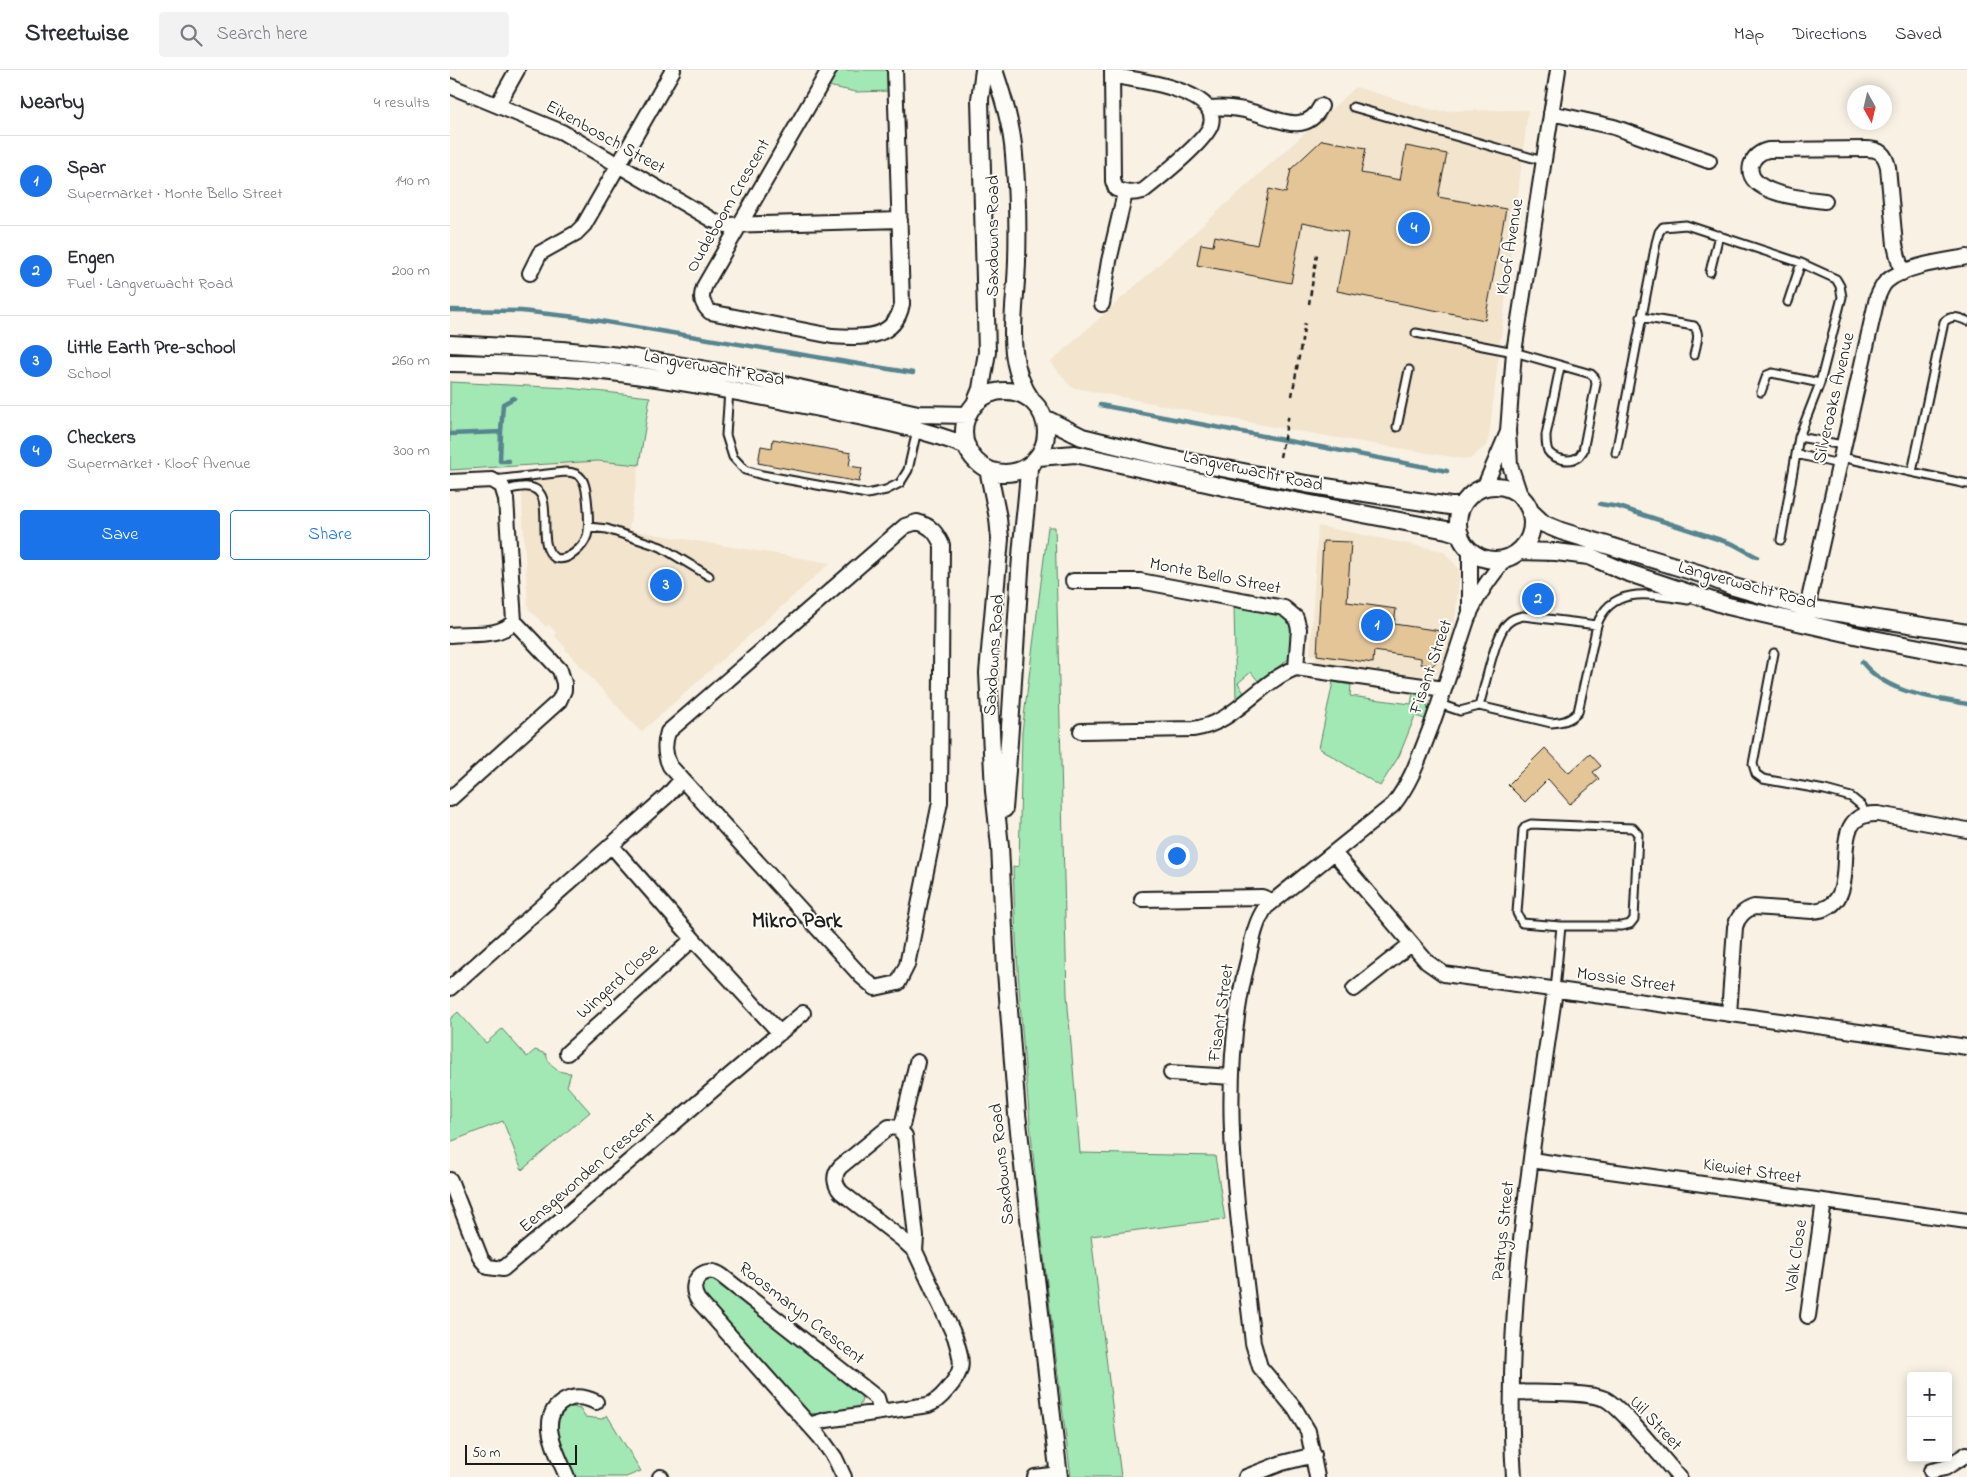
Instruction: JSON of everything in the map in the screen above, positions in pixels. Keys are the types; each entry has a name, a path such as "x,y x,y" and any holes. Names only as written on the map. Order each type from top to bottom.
{"street":[{"path":"498,104 517,70"},
{"path":"530,273 540,253 576,233 584,225 673,70"},
{"name":"Oudeboom Crescent","path":"829,70 701,294 702,301 710,312 832,336 850,337 870,336 885,332 900,315 902,304 896,70"},
{"name":"Saxdowns Road","path":"971,410 981,389 987,352 980,99 984,70"},
{"name":"Saxdowns Road","path":"994,70 1003,99 1014,154 1017,261 1012,338 1014,356 1023,388 1032,401"},
{"name":"Kloof Avenue","path":"1520,495 1510,465 1508,431 1514,352 1558,70"},
{"path":"1112,73 1167,87 1192,96 1203,102 1209,108 1212,115 1212,123 1204,136 1143,191 1125,193 1116,189 1112,171 1112,73"},
{"name":"Eikenbosch Street","path":"450,86 498,104 562,132 712,220 726,225 900,220"},
{"path":"1209,108 1239,109 1293,124 1303,123 1312,118 1321,106"},
{"path":"1550,113 1614,127 1709,161"},
{"path":"1825,201 1785,194 1759,185 1752,176 1752,162 1756,156 1768,150 1866,148 1882,152 1888,167 1895,246 1902,273"},
{"path":"1102,304 1108,261 1125,193"},
{"name":"Silveroaks Avenue","path":"1807,608 1877,298 1887,281 1902,273 1967,256"},
{"name":"Langverwacht Road","path":"450,344 562,350 629,357 743,376 918,414 971,410"},
{"name":"Langverwacht Road","path":"450,363 493,364 619,373 729,390 917,430 942,436 967,446"},
{"path":"1002,392 1023,395 1032,401 1044,418 1047,429 1046,440 1034,462 1009,473 998,473 979,464 967,446 964,436 965,425 971,410 982,398 1002,392"},
{"name":"Langverwacht Road","path":"1044,418 1082,437 1164,457 1306,484 1450,506 1462,506"},
{"name":"Kloof Avenue","path":"1484,488 1508,431"},
{"name":"Langverwacht Road","path":"1034,462 1075,454 1242,491 1460,534"},
{"name":"Saxdowns Road","path":"1000,846 1015,668 1022,548 1034,462"},
{"name":"Saxdowns Road","path":"988,469 997,511 1000,539 988,674 994,791 1000,846 1006,980 1016,1114 1059,1475"},
{"path":"450,482 492,480 502,486 506,498 514,621 560,670 564,683 564,690 558,701 450,799"},
{"path":"1493,486 1503,487 1520,495 1530,512 1531,530 1528,540 1513,554 1487,558 1470,550 1460,534 1459,515 1462,506 1475,492 1493,486"},
{"name":"Langverwacht Road","path":"1530,512 1544,524 1560,531 1807,608 1967,633"},
{"path":"917,522 928,525 937,534 942,545 940,802 907,965 898,983 875,988 862,977 682,779 670,766 667,759 665,745 668,732 905,526 917,522"},
{"name":"Fisant Street","path":"1470,550 1470,614"},
{"name":"Langverwacht Road","path":"1513,554 1556,552 1589,556 1626,572 1728,606 1868,638 1967,656"},
{"name":"Fisant Street","path":"1318,1477 1308,1431 1302,1420 1267,1377 1256,1358 1234,1176 1231,1124 1232,1078 1240,993 1257,922 1261,914 1272,901 1392,805 1405,790 1414,773 1470,614 1492,576 1513,554"},
{"name":"Monte Bello Street","path":"1073,581 1140,581 1284,608 1296,618 1299,629 1296,668"},
{"path":"450,635 500,631 510,626 514,621"},
{"path":"1081,731 1193,729 1209,726 1224,718 1282,673 1296,668 1444,689"},
{"path":"450,988 668,795 682,779"},
{"path":"1729,1014 1735,927 1739,916 1754,907 1812,911 1820,910 1833,904 1843,889 1848,832 1854,822 1865,814 1878,814 1967,830"},
{"path":"611,845 693,939 780,1033"},
{"name":"Mossie Street","path":"1334,852 1411,944 1432,967 1444,974 1967,1047"},
{"path":"1142,899 1262,897 1272,901"},
{"name":"Wingerd Close","path":"567,1053 693,939"},
{"path":"1354,989 1411,944"},
{"name":"Patrys Street","path":"1514,1477 1513,1392 1522,1221 1555,990"},
{"name":"Eensgevonden Crescent","path":"450,1180 481,1260 488,1267 503,1269 803,1013"},
{"path":"901,1130 917,1062"},
{"path":"1171,1073 1232,1078"},
{"path":"809,1426 826,1420 932,1404 938,1400 959,1376 961,1363 955,1337 915,1251 841,1192 835,1179 840,1167 885,1128 894,1127 901,1130 905,1136 916,1237 915,1251"},
{"name":"Kiewiet Street","path":"1531,1160 1967,1221"},
{"name":"Valk Close","path":"1808,1316 1824,1200"},
{"name":"Roosmaryn Crescent","path":"844,1477 829,1448 698,1300 694,1290 695,1280 698,1276 708,1271 718,1273 877,1398 881,1412"},
{"name":"Uil Street","path":"1513,1392 1590,1396 1605,1400 1618,1409 1678,1477"},
{"path":"567,1477 550,1436 552,1415 561,1404 574,1398 589,1399 596,1402"},
{"path":"1931,1471 1945,1468 1967,1454"},
{"path":"1246,1477 1282,1463 1314,1455"},
{"path":"1034,1477 1059,1475"}],"lane":[{"path":"1353,107 1543,161"},
{"path":"1616,453 1659,232 1664,227 1686,225 1801,263 1836,279 1840,286 1842,297 1820,383 1799,437 1781,540"},
{"path":"1710,272 1719,235"},
{"path":"1788,302 1801,263"},
{"path":"1641,317 1694,326 1698,335 1694,355"},
{"path":"1912,472 1944,322 1948,318 1956,317 1967,320"},
{"path":"1416,333 1514,352 1591,374 1595,378 1596,384 1583,451 1577,458 1571,460 1551,454 1546,443 1560,366"},
{"path":"1397,427 1409,370"},
{"path":"1761,392 1767,375 1772,373 1820,383"},
{"path":"729,390 726,435 733,457 745,470 762,475 868,494 886,490 900,483 908,470 917,430"},
{"path":"1799,437 1841,455 1967,484"},
{"path":"1796,454 1841,455"},
{"path":"492,480 504,477 565,472 576,474 585,484 589,527 586,540 569,557 555,558 547,548 544,502 541,494 534,488 529,487 504,490"},
{"path":"589,527 607,530 661,546 709,576"},
{"path":"1439,704 1460,711 1479,706 1551,723 1562,722 1572,718 1578,712 1597,625 1600,614 1606,607 1620,598 1638,594 1658,595 1728,606"},
{"path":"1479,706 1499,636 1507,623 1514,618 1523,616 1597,625"},
{"path":"1774,653 1752,764 1756,774 1763,779 1825,790 1851,797 1862,806 1865,814"},
{"path":"1531,824 1633,828 1638,834 1634,919 1630,924 1622,926 1561,926 1522,923 1518,918 1523,830 1531,824"},
{"path":"1555,990 1561,926"}],"path":[{"path":"1308,304 1318,254"},
{"path":"1292,396 1305,323"},
{"path":"1280,457 1288,414"}],"shaded area":[{"path":"1356,87 1435,111 1528,110 1488,444 1470,459 1458,458 1279,428 1071,387 1051,362"},
{"path":"594,461 639,465 629,530 830,563 641,732 565,649 554,635 557,633 549,625 546,627 528,608 521,479 556,478 556,463"},
{"path":"1318,526 1443,551 1460,570 1453,639 1444,670 1433,677 1316,663 1316,655 1310,655"}],"green space":[{"path":"838,70 890,70 890,91 856,92 828,86"},
{"path":"450,382 568,388 650,397 639,465 598,461 450,470"},
{"path":"1048,527 1055,527 1067,995 1080,1153 1215,1156 1225,1219 1091,1236 1121,1477 1071,1477 1043,1249 1021,1020 1013,867 1019,866 1022,732"},
{"path":"1234,606 1257,609 1283,616 1292,626 1293,633 1291,657 1259,682 1251,672 1238,683 1244,693 1236,700"},
{"path":"1333,682 1351,685 1350,696 1411,704 1413,693 1421,696 1426,701 1428,709 1425,719 1415,716 1399,756 1380,786 1319,748"},
{"path":"458,1012 486,1043 502,1029 527,1057 535,1050 546,1054 552,1066 562,1072 571,1073 567,1086 590,1112 522,1170 503,1121 450,1142 450,1019"},
{"path":"712,1279 719,1282 860,1392 862,1400 858,1407 834,1412 807,1413 705,1297 703,1286"},
{"path":"569,1406 580,1409 585,1417 602,1419 607,1415 641,1471 626,1477 574,1477 554,1431 557,1413"}],"building":[{"path":"1322,140 1366,148 1361,173 1400,180 1406,146 1447,154 1438,197 1506,209 1485,320 1337,291 1348,232 1302,223 1291,283 1197,265 1201,244 1213,246 1215,236 1257,245 1269,189 1286,193 1291,169"},
{"path":"773,439 851,453 849,466 862,468 859,482 758,463 761,446 772,448"},
{"path":"1323,541 1351,542 1347,602 1396,609 1394,624 1441,631 1437,661 1432,666 1421,664 1421,658 1374,651 1373,663 1317,655"},
{"path":"1545,748 1569,773 1590,754 1601,766 1593,772 1599,779 1570,804 1548,779 1525,802 1508,785"}],"waterway":[{"path":"450,310 521,311 576,317 913,373"},
{"path":"450,434 501,432 503,404 514,398"},
{"path":"1100,405 1447,471"},
{"path":"501,432 500,461 509,461"},
{"path":"1600,504 1619,507 1733,544 1757,557"},
{"path":"1862,662 1872,673 1897,688 1925,696 1967,704"}],"place":[{"name":"Checkers","path":"1414,228"},
{"name":"Little Earth Pre-school","path":"666,585"},
{"name":"Engen","path":"1538,599"},
{"name":"Spar","path":"1377,625"}],"district":[{"name":"Mikro Park","path":"797,922"}]}
